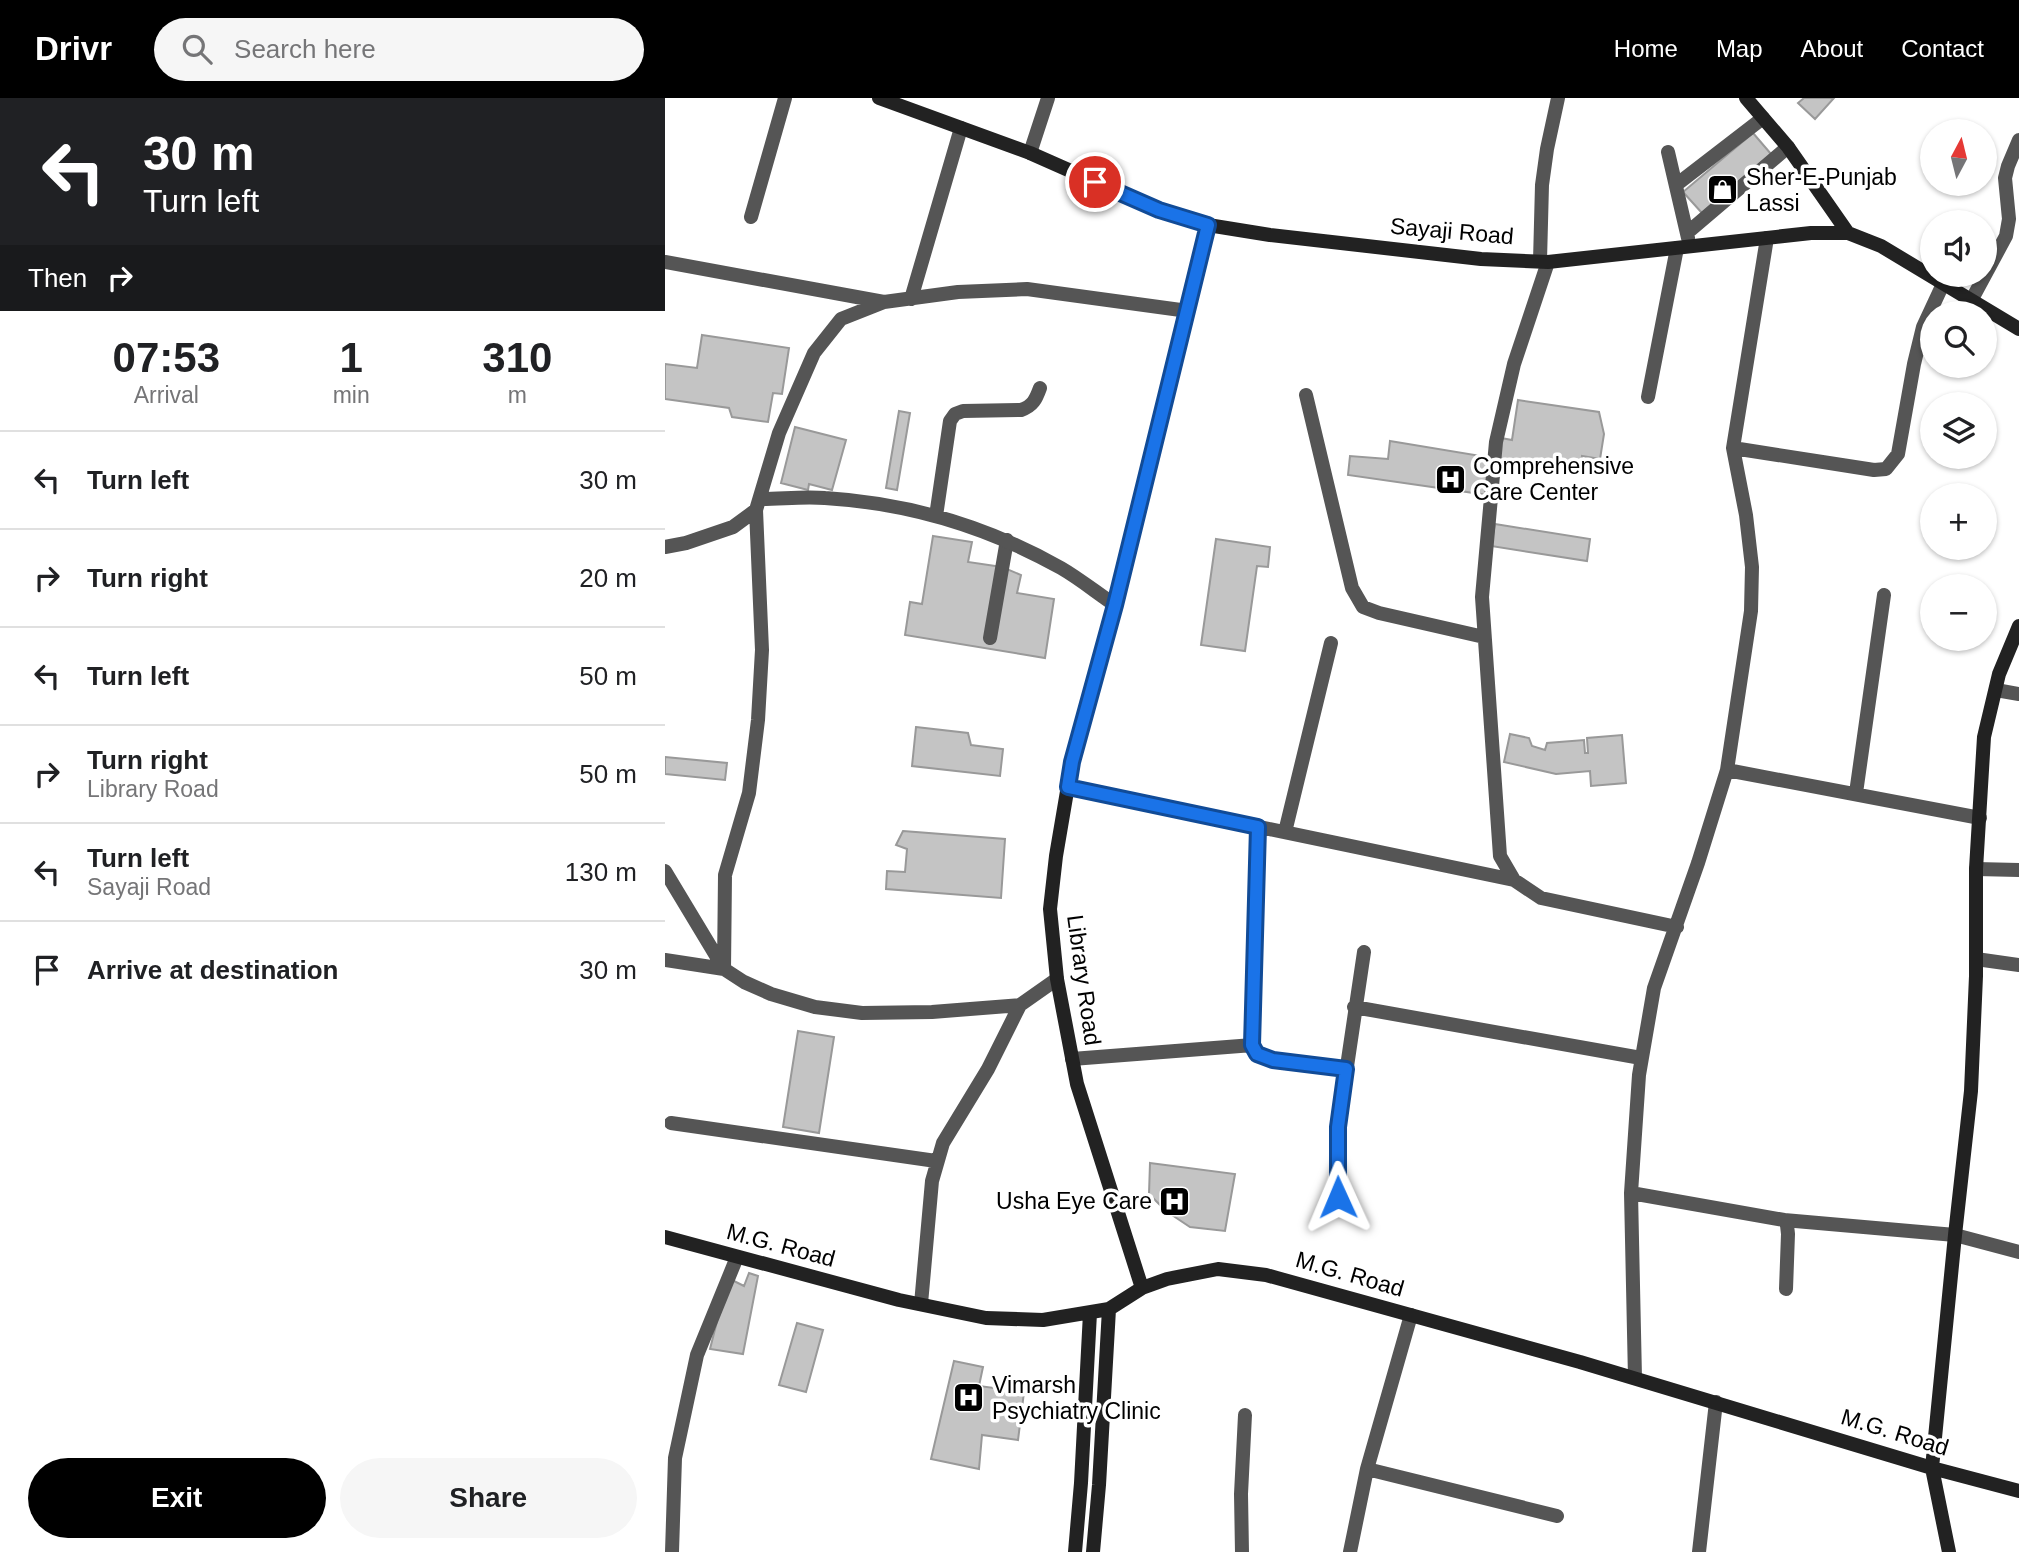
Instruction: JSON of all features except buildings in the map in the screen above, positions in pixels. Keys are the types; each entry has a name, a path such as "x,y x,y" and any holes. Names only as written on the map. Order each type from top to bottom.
{"street":[{"path":"751,217 785,98"},
{"name":"Sayaji Road","path":"879,98 1030,153 1159,210 1208,225 1271,235 1468,257 1544,262 1684,242 1848,233 1881,246 1920,270"},
{"path":"1030,153 1048,98"},
{"path":"1514,880 1500,856 1482,597 1496,442 1514,364 1544,262 1542,184 1558,98"},
{"path":"1746,98 1788,147 1848,233"},
{"path":"1676,186 1763,118"},
{"path":"911,299 961,128"},
{"path":"1971,301 2006,236 2013,202 2005,178 2019,140"},
{"path":"1684,242 1788,147"},
{"path":"1648,397 1684,242 1668,152"},
{"name":"Library Road","path":"1142,1288 1077,1084 1056,979 1050,909 1072,762 1115,605 1208,225"},
{"path":"1635,1378 1631,1193 1641,1058 1654,988 1677,926 1727,770 1751,611 1752,567 1746,514 1733,448 1767,238"},
{"path":"665,262 884,302"},
{"path":"1733,448 1874,470 1886,469 1898,454 1923,327 1942,287"},
{"name":"Sayaji Road","path":"1948,287 1971,301"},
{"path":"724,969 725,875 749,793 758,720 762,650 758,504 779,433 814,353 841,320 884,302 958,292 1027,289 1188,311"},
{"name":"Sayaji Road","path":"1997,316 2019,328"},
{"path":"936,516 950,421 955,414 963,411 1029,408 1040,388"},
{"path":"1306,396 1352,589 1363,607 1484,637"},
{"path":"665,547 733,527 758,504 824,498 886,504 936,516 1007,540 1063,569 1115,605"},
{"path":"990,638 1007,540"},
{"path":"1856,793 1884,595"},
{"path":"1949,1552 1932,1468 1971,1091 1976,869 1985,737 1999,674 2019,626"},
{"path":"1285,832 1331,643"},
{"path":"1996,690 2019,694"},
{"path":"1727,770 1980,818"},
{"path":"1068,787 1514,880 1541,898 1677,926"},
{"path":"1258,827 1252,1045 1257,1054 1273,1060 1346,1069"},
{"path":"1976,869 2019,870"},
{"path":"665,872 724,969"},
{"path":"1338,1197 1338,1127 1364,952"},
{"path":"1976,958 2019,965"},
{"path":"665,960 724,969 771,994 815,1007 851,1011 932,1012 1020,1005"},
{"path":"921,1304 932,1181 943,1143 988,1069 1020,1005 1056,979"},
{"path":"1354,1007 1641,1058"},
{"path":"1072,1059 1252,1045"},
{"path":"671,1123 936,1161"},
{"path":"1631,1193 1784,1220 1955,1235 2019,1252"},
{"path":"1784,1220 1788,1234 1786,1289"},
{"name":"M.G. Road","path":"665,1237 921,1304 986,1318 1043,1320 1109,1309 1142,1288 1167,1279 1218,1269 1266,1275 1635,1378 1932,1468 2019,1491"},
{"path":"671,1552 675,1458 697,1355 737,1257"},
{"path":"1093,1552 1109,1309"},
{"path":"1075,1552 1090,1313"},
{"path":"1350,1552 1367,1469 1411,1315"},
{"path":"1699,1552 1716,1402"},
{"path":"1242,1552 1241,1494 1245,1415"},
{"path":"1367,1469 1557,1516"}],"place":[{"name":"Sher-E-Punjab Lassi","path":"1723,190"},
{"name":"Comprehensive Care Center","path":"1450,479"},
{"name":"Usha Eye Care","path":"1175,1201"},
{"name":"Vimarsh Psychiatry Clinic","path":"969,1398"}],"route":[{"path":"1095,182 1159,210 1208,225 1115,605 1072,762 1068,787 1258,827 1252,1045 1257,1054 1273,1060 1346,1069 1338,1127 1338,1197"}]}
